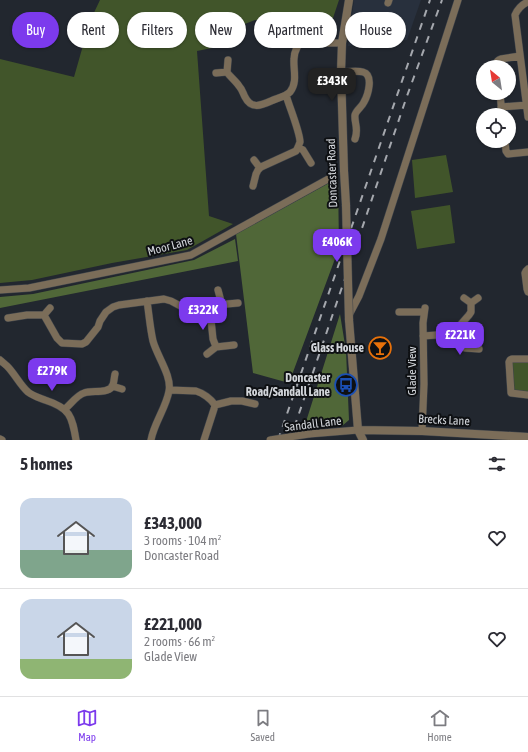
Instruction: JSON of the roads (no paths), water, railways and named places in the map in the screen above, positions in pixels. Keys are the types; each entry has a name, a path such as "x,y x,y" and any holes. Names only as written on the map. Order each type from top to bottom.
{"street":[{"name":"Doncaster Road","path":"349,0 342,43 341,72 344,171 349,317 358,430 363,440"},
{"path":"349,317 359,296 381,238 458,0"},
{"path":"528,2 523,4 515,15 528,117"},
{"path":"337,43 342,43"},
{"path":"228,60 227,72 239,85 248,102 255,106 261,105 286,95 293,88 295,81 294,58 297,48"},
{"path":"498,60 520,56"},
{"path":"216,73 227,72"},
{"path":"341,72 363,72 369,78 366,98 355,116 357,134 355,139"},
{"path":"253,186 256,174 260,168 296,151 300,142 286,95"},
{"path":"514,108 527,105"},
{"path":"298,147 303,150 311,163"},
{"path":"506,148 508,154 528,152"},
{"path":"254,160 260,168"},
{"name":"Moor Lane","path":"0,290 30,288 191,255 330,178"},
{"path":"528,269 525,274 528,292"},
{"path":"218,290 222,305"},
{"path":"464,298 471,303"},
{"path":"471,303 478,298"},
{"path":"44,315 57,338 62,343 82,344 86,342 98,328 100,321 106,312 119,305 164,299 171,300 188,310 202,312 222,305 238,303"},
{"path":"147,301 153,340 166,372 170,390 152,433 151,440"},
{"path":"423,336 450,334 455,332 471,312 471,303"},
{"path":"8,318 27,315 44,315 50,308"},
{"path":"210,310 216,347"},
{"name":"Glade View","path":"399,312 424,310 424,384 422,431"},
{"path":"450,334 466,348 479,349"},
{"path":"207,354 216,347 234,345"},
{"path":"528,359 512,359 509,362 511,393 528,395"},
{"path":"0,360 7,366 29,393 65,409 73,422 76,440"},
{"path":"65,409 79,395 109,389 112,386 115,374"},
{"path":"112,386 122,389"},
{"path":"170,390 200,392 215,405"},
{"path":"215,405 231,401 242,401 255,404"},
{"path":"204,440 215,405"},
{"name":"Brecks Lane","path":"358,430 422,431 512,438 528,437"},
{"name":"Sandall Lane","path":"270,440 309,434 358,430"}],"railway":[{"path":"278,440 430,0"},
{"path":"290,440 407,96 442,0"}],"place":[{"name":"Glass House","path":"380,348"},
{"name":"Doncaster Road/Sandall Lane","path":"346,385"}]}
